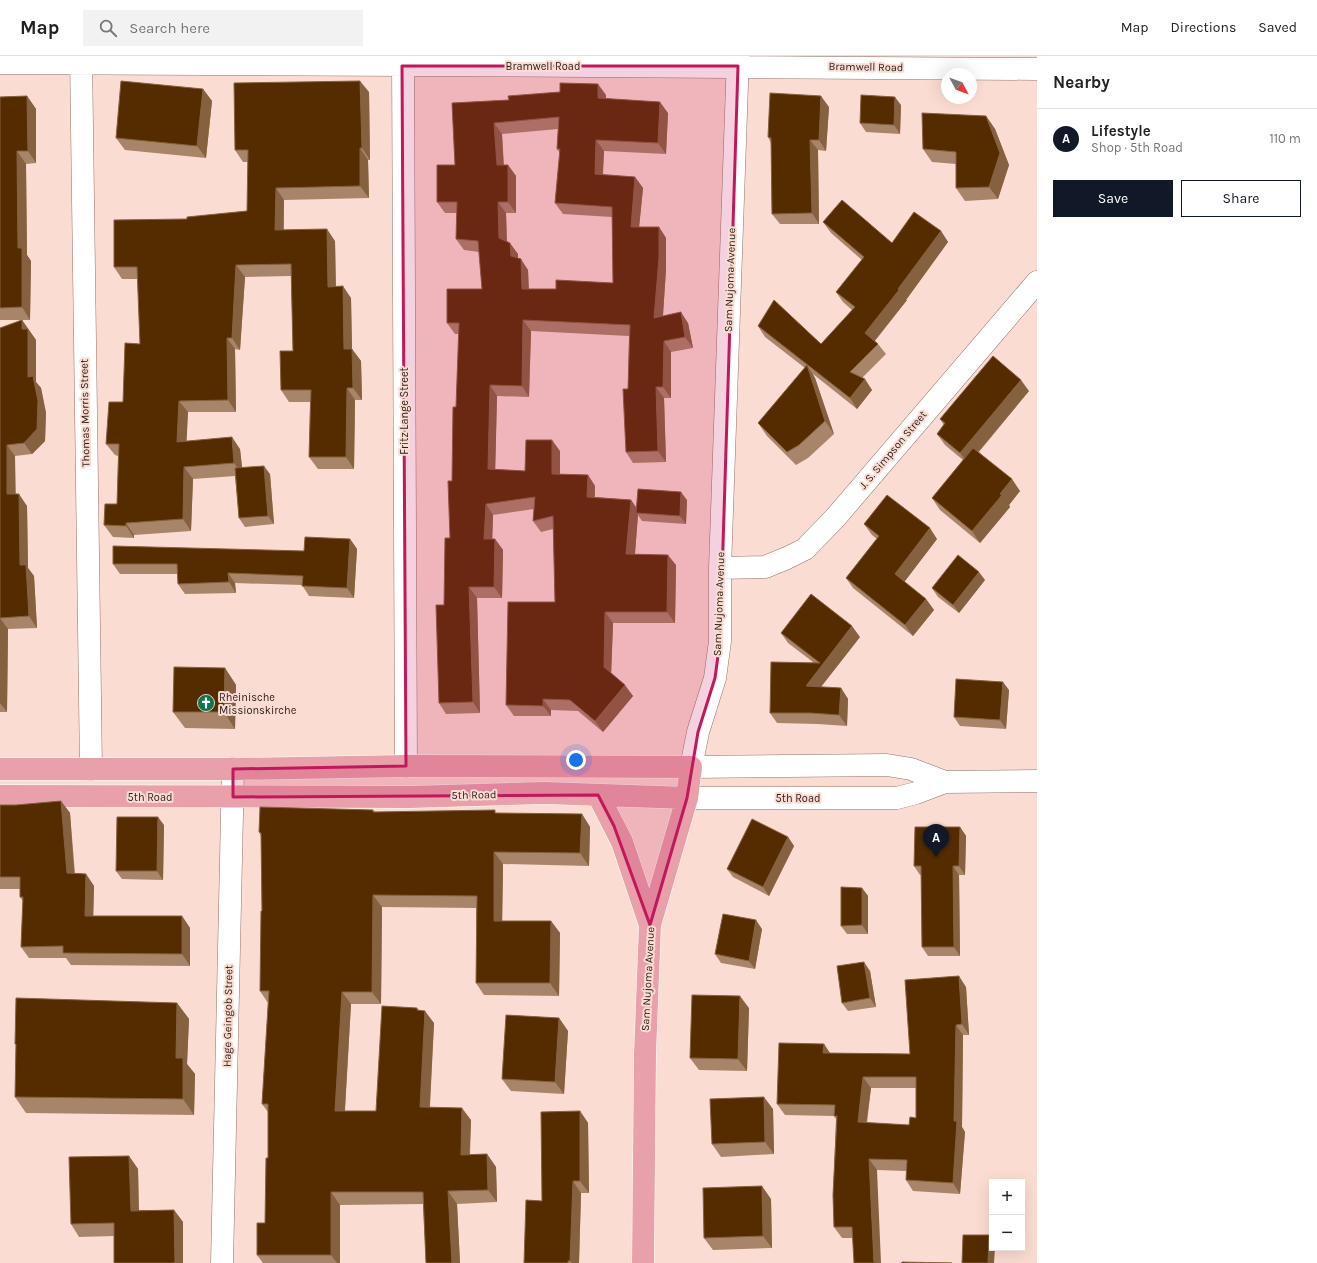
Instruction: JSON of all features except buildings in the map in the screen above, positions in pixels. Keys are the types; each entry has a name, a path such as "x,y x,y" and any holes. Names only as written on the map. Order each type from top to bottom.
{"main road":[{"name":"5th Road","path":"0,769 233,769 406,766 691,767"},
{"name":"Sam Nujoma Avenue","path":"643,1263 645,1054 650,925 687,798 691,767"},
{"name":"5th Road","path":"0,796 410,797 545,794 687,798"},
{"path":"598,795 622,842 650,925"}],"street":[{"name":"Bramwell Road","path":"0,63 80,60 738,61 1037,69"},
{"name":"Thomas Morris Street","path":"80,60 91,769"},
{"name":"Fritz Lange Street","path":"402,61 406,766"},
{"name":"Sam Nujoma Avenue","path":"691,767 698,732 715,678 720,641 720,568 738,61"},
{"name":"J. S. Simpson Street","path":"720,568 764,566 787,558 805,549 836,517 1037,282"},
{"name":"5th Road","path":"691,767 887,765 911,769 945,782"},
{"name":"Hage Geingob Street","path":"222,1263 233,769"},
{"name":"5th Road","path":"687,798 897,798 916,793 945,782 1037,781"}],"highlighted area":[{"path":"402,66 738,66 720,641 715,678 698,732 687,798 650,925 614,826 598,795 233,797 233,769 406,766"}],"place":[{"name":"Rheinische Missionskirche","path":"206,703"},
{"name":"Lifestyle","path":"936,857"}]}
